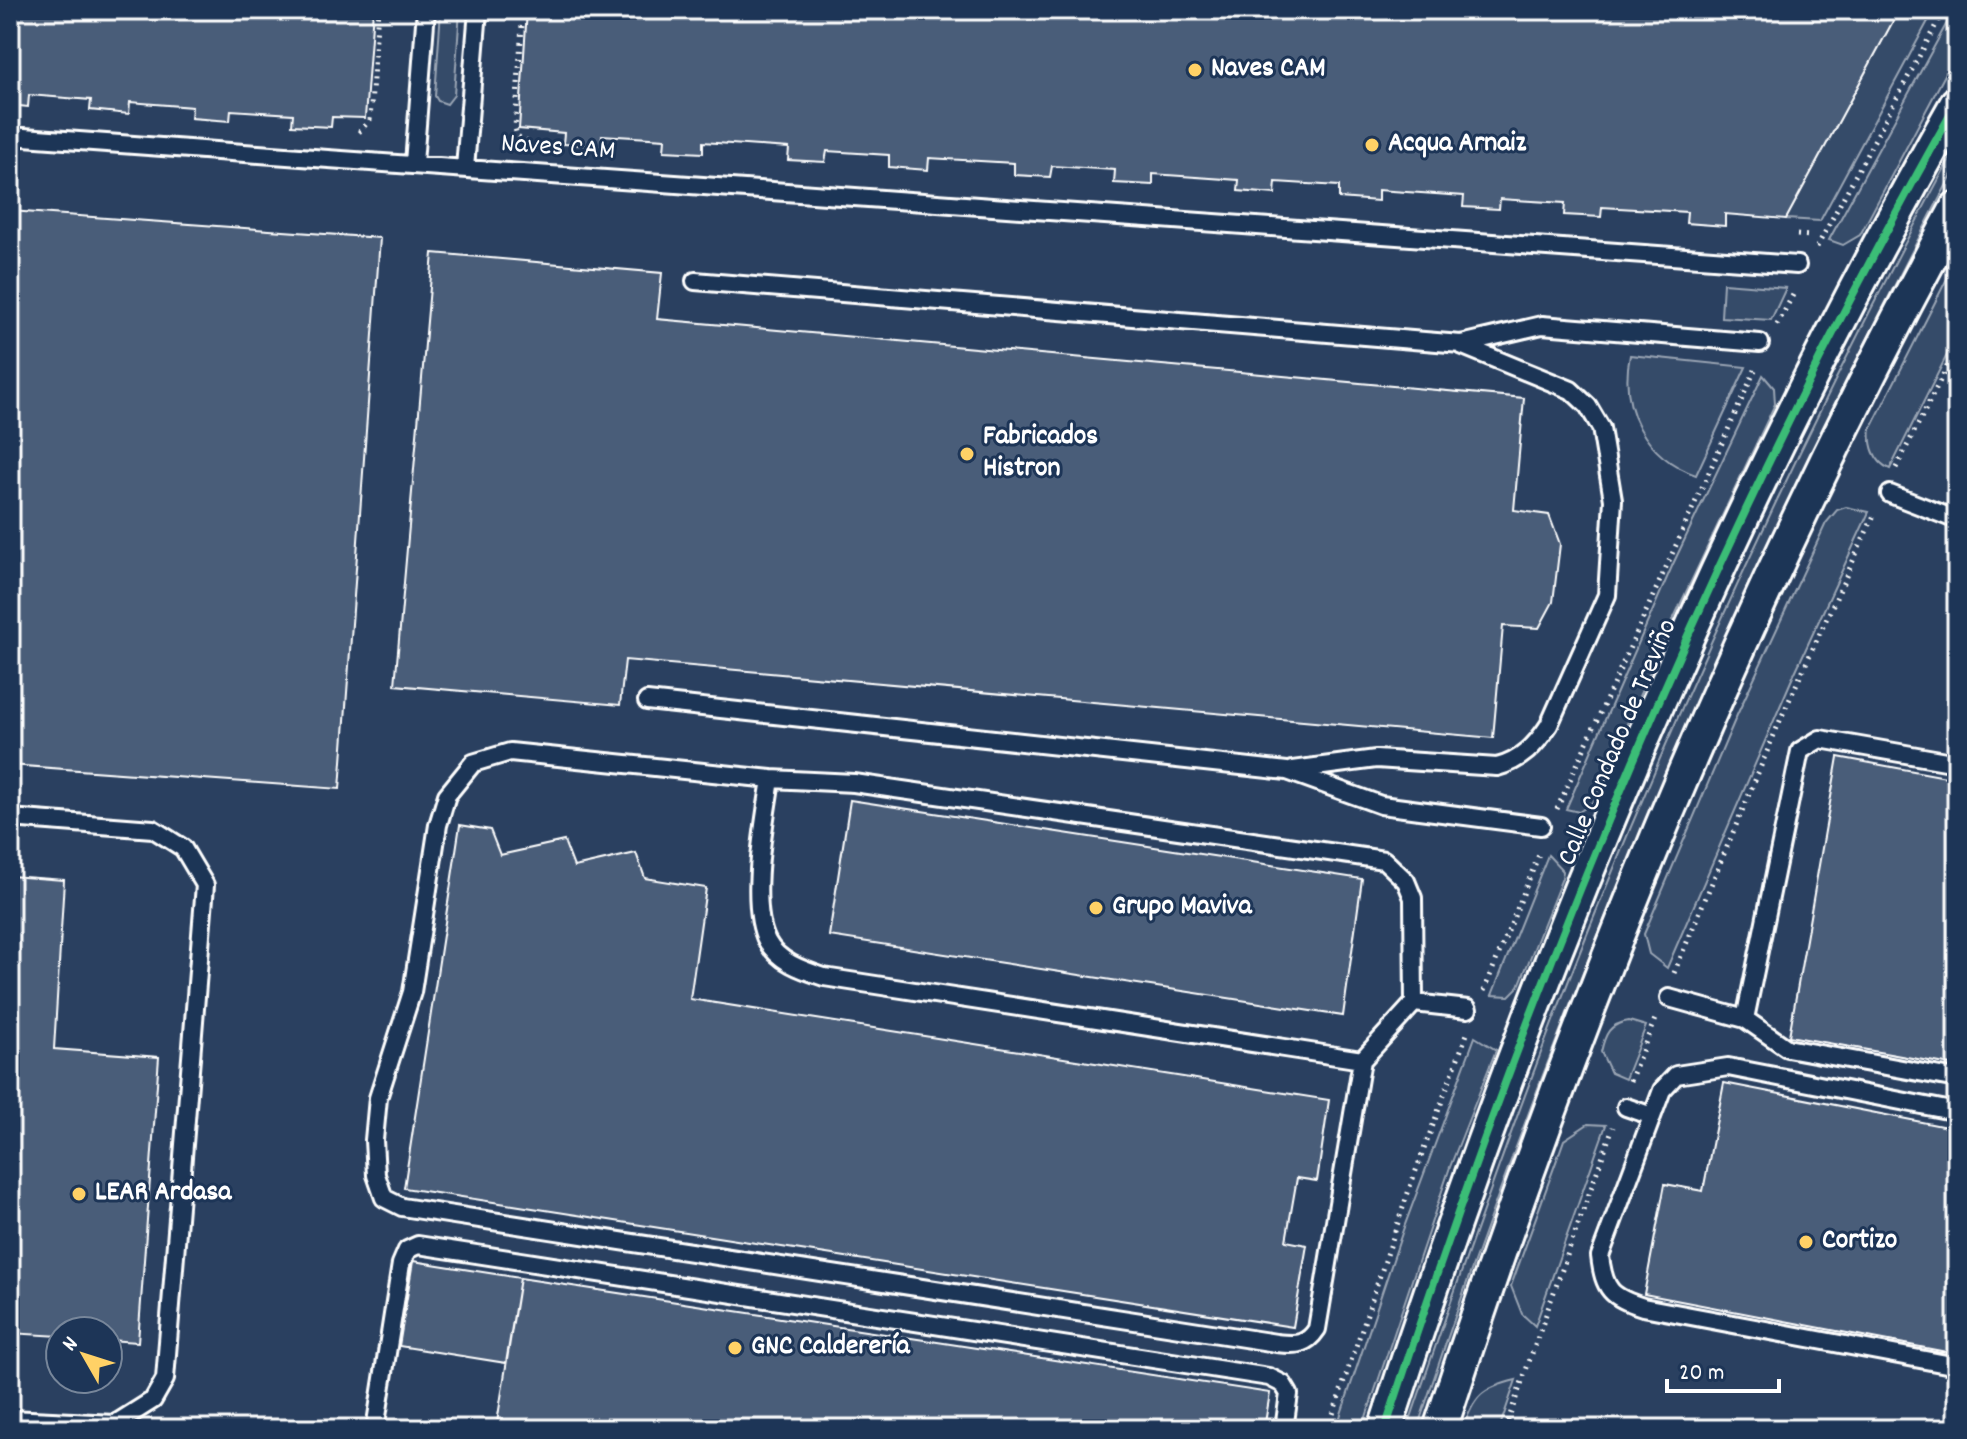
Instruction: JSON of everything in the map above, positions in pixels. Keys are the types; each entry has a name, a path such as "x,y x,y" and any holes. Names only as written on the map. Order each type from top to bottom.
{"street":[{"name":"Calle Condado de Treviño","path":"1385,1429 1444,1247 1556,950 1679,655 1864,276 1957,103"},
{"path":"1440,1429 1560,1082 1637,883 1771,580 1957,208"}],"lane":[{"path":"414,163 426,10"},
{"name":"Naves CAM","path":"465,168 478,10"},
{"name":"Naves CAM","path":"10,136 414,163 1803,267"},
{"path":"695,281 1461,344 1542,325 1760,343"},
{"path":"1287,771 1376,759 1497,767 1513,764 1538,742 1549,725 1607,595 1613,500 1601,428 1588,406 1571,390 1461,344"},
{"path":"1884,498 1957,520"},
{"path":"647,701 1287,771 1381,805 1546,828"},
{"path":"1745,1019 1800,751 1820,739 1957,763"},
{"path":"510,752 771,779 854,783 1384,860 1406,881 1413,898 1414,1003 1362,1060 1317,1329 1310,1340 1297,1345 402,1207 384,1198 376,1175 374,1140 378,1098 412,992 438,825 447,795 473,763 510,752"},
{"path":"771,779 757,886 767,941 791,966 824,977 1362,1060"},
{"path":"10,818 153,829 183,848 205,885 165,1379 153,1400 115,1424 10,1419"},
{"path":"1666,996 1745,1019 1787,1048 1957,1079"},
{"path":"1414,1003 1468,1009"},
{"path":"1957,1112 1728,1067 1676,1075 1662,1090 1600,1256 1603,1281 1619,1299 1957,1366"},
{"path":"1622,1106 1652,1116"},
{"path":"379,1429 376,1423 401,1264 407,1250 418,1245 1269,1377 1283,1384 1289,1394 1284,1429"}],"path":[{"path":"343,132 361,132 370,120 378,10"},
{"path":"515,128 523,10"},
{"path":"1774,331 1803,267 1944,10"},
{"path":"1894,471 1957,347"},
{"path":"1482,997 1546,828 1756,368"},
{"path":"1505,1429 1622,1106 1666,996 1782,716 1884,498"},
{"path":"1328,1429 1415,1172 1470,1026"}],"shaded area":[{"path":"10,10 1957,10 1957,1429 10,1429"},
{"path":"441,10 460,10 454,95 447,104 438,101 435,96"},
{"path":"1899,10 1934,10 1820,221 1786,219"},
{"path":"1954,10 1957,10 1957,52 1860,235 1843,245 1829,240"},
{"path":"1957,145 1957,165 1802,472 1660,785 1532,1104 1417,1429 1407,1429 1523,1102 1638,810 1767,521"},
{"path":"1957,259 1957,335 1890,469 1880,462 1874,452 1871,428"},
{"path":"1723,283 1786,288 1771,320 1721,317"},
{"path":"1630,355 1746,367 1696,475 1663,456 1640,428 1628,394"},
{"path":"1763,375 1774,388 1775,404 1671,624 1592,803 1579,812 1566,809 1673,564"},
{"path":"1846,507 1869,512 1791,681 1667,968 1649,954 1644,934 1737,715 1826,523 1837,510"},
{"path":"1548,855 1563,871 1562,878 1519,986 1509,996 1492,995"},
{"path":"1629,1021 1646,1026 1625,1079 1611,1073 1601,1052 1609,1031"},
{"path":"1475,1037 1496,1050 1450,1167 1362,1429 1336,1429 1403,1230"},
{"path":"1588,1124 1606,1125 1535,1326 1522,1314 1511,1286 1564,1140"},
{"path":"1516,1380 1499,1429 1463,1429 1481,1395 1495,1386"}],"building":[{"path":"10,10 373,10 365,118 332,117 331,127 292,125 293,114 231,110 230,121 191,118 192,107 130,102 129,114 90,110 91,100 29,95 28,107 10,105"},
{"name":"Naves CAM","path":"527,10 1899,10 1786,219 1725,214 1725,226 1686,223 1687,212 1602,207 1601,217 1564,215 1565,203 1500,199 1499,209 1463,207 1464,196 1378,190 1378,201 1339,198 1339,186 1276,182 1275,194 1238,191 1239,180 1153,174 1153,185 1114,183 1115,170 1052,166 1050,177 1014,175 1014,163 929,158 928,170 889,167 889,155 827,151 825,162 788,160 789,148 703,142 703,153 664,151 665,139 602,135 601,146 563,144 564,133 519,129"},
{"path":"10,211 380,238 340,789 10,765"},
{"name":"Fabricados Histron","path":"433,253 662,273 657,319 1524,398 1514,510 1549,515 1560,544 1553,602 1539,628 1503,626 1493,738 625,660 620,705 395,685"},
{"path":"1838,757 1957,779 1957,1066 1789,1036"},
{"name":"Grupo Maviva","path":"850,800 1362,879 1343,1016 829,936"},
{"path":"460,825 490,830 500,855 564,841 574,867 636,853 645,878 706,888 690,999 1329,1100 1317,1181 1297,1178 1286,1241 1307,1245 1293,1327 404,1188"},
{"name":"LEAR Ardasa","path":"10,876 64,880 54,1049 159,1057 138,1342 124,1341 124,1315 44,1315 44,1335 10,1333"},
{"name":"Cortizo","path":"1724,1083 1957,1129 1957,1354 1644,1294 1665,1184 1703,1191"},
{"path":"413,1261 520,1278 506,1363 399,1346"},
{"name":"GNC Calderería","path":"520,1278 1270,1393 1264,1429 496,1429"}],"cycle path":[{"path":"1385,1429 1503,1088 1637,751 1710,586 1788,423 1870,261 1957,103"}],"place":[{"name":"Naves CAM","path":"1195,70"},
{"name":"Acqua Arnaiz","path":"1372,145"},
{"name":"Fabricados Histron","path":"967,454"},
{"name":"Grupo Maviva","path":"1096,908"},
{"name":"LEAR Ardasa","path":"79,1194"},
{"name":"Cortizo","path":"1806,1242"},
{"name":"GNC Calderería","path":"735,1348"}]}
